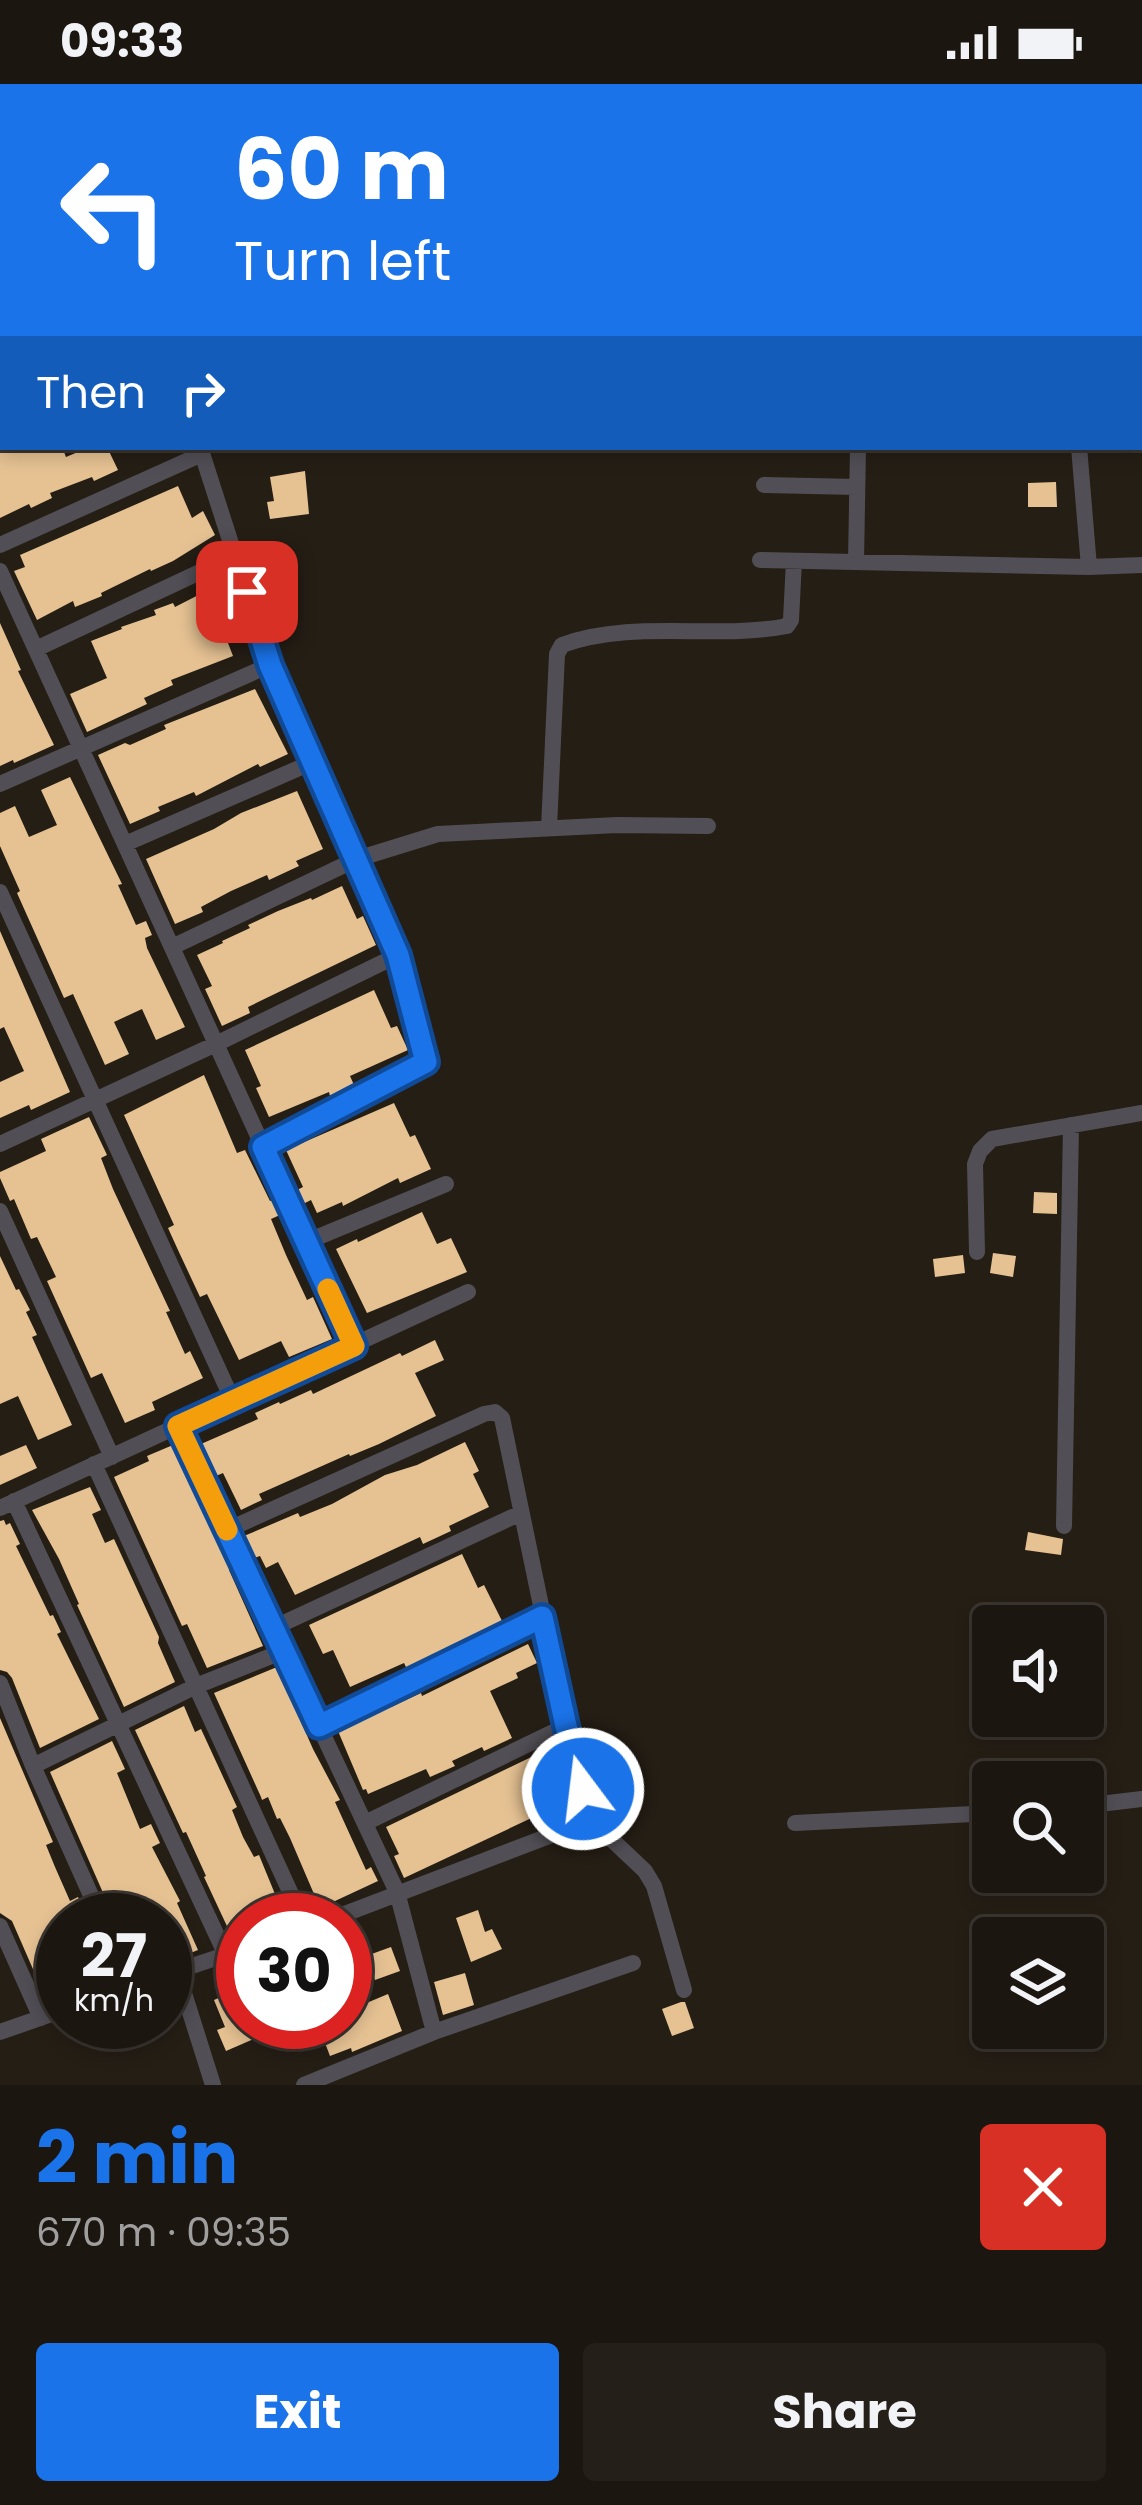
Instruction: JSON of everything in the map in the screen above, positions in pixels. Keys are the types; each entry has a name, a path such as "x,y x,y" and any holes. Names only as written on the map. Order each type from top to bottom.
{"street":[{"path":"0,544 201,450 270,665 398,955 426,1062 263,1147"},
{"path":"856,562 858,450"},
{"path":"1079,450 1089,567"},
{"path":"764,485 857,487"},
{"path":"36,649 236,555"},
{"path":"760,560 1142,566"},
{"path":"549,828 557,654 562,645 627,633 787,626 794,561"},
{"path":"0,571 354,1346"},
{"path":"0,784 270,665"},
{"path":"125,844 313,762"},
{"path":"172,947 357,860 438,834 617,825 708,826"},
{"path":"0,892 233,1401"},
{"path":"0,1144 398,955"},
{"path":"977,1252 976,1164 980,1151 992,1139 1142,1113"},
{"path":"1064,1526 1071,1125"},
{"path":"307,1242 446,1184"},
{"path":"0,1211 196,1686 292,1893"},
{"path":"216,1917 7,1504 468,1292"},
{"path":"227,1530 484,1414 494,1412 502,1418 566,1726 591,1820 645,1871 654,1886 684,1990"},
{"path":"178,1426 397,1892 434,2032"},
{"path":"273,1628 520,1513"},
{"path":"319,1726 542,1617"},
{"path":"33,1766 196,1686 284,1651"},
{"path":"0,1683 90,1893"},
{"path":"365,1823 566,1726"},
{"path":"1104,1804 1142,1799"},
{"path":"795,1823 972,1814"},
{"path":"372,1902 591,1820"},
{"path":"0,1926 36,2009"},
{"path":"304,2085 434,2032 633,1964"},
{"path":"0,2032 36,2019"},
{"path":"192,2029 213,2085"}],"building":[{"path":"63,450 66,457 83,450 108,450 118,470 50,493 52,498 0,518 0,451"},
{"path":"305,471 309,514 270,519 267,502 274,501 270,477"},
{"path":"1056,482 1057,507 1028,507 1028,483"},
{"path":"178,486 192,518 203,511 215,535 102,596 75,607 73,601 37,620 14,571 25,567 20,555"},
{"path":"216,586 229,611 218,617 233,656 171,680 173,685 144,698 147,704 87,732 70,694 107,678 91,641"},
{"path":"0,623 54,745 0,766"},
{"path":"255,689 288,754 196,796 194,792 158,807 160,811 130,824 98,755"},
{"path":"70,777 122,884 118,885 136,925 146,921 152,935 145,938 147,948 185,1027 156,1040 142,1009 114,1022 129,1054 105,1065 73,994 64,998 0,846 0,813 15,806 29,837 57,825 41,790"},
{"path":"297,791 323,849 296,861 299,866 231,891 201,907 203,912 175,924 146,859"},
{"path":"342,886 376,945 248,1007 250,1013 222,1026 205,989 212,986 197,955 250,928 248,925"},
{"path":"0,931 70,1092 0,1118 0,1082 24,1071 4,1027 0,1029"},
{"path":"374,990 391,1028 397,1026 408,1050 350,1076 354,1085 349,1088 269,1117 245,1050"},
{"path":"204,1075 237,1153 245,1150 273,1200 280,1215 271,1219 286,1255 332,1339 289,1357 281,1341 239,1360 207,1294 200,1297 168,1228 174,1225 124,1115"},
{"path":"394,1103 431,1169 400,1183 398,1178 343,1206 342,1202 317,1213 311,1200 303,1204 297,1190 303,1187 286,1150"},
{"path":"89,1117 107,1155 101,1158 113,1189 170,1311 166,1312 185,1354 190,1351 203,1378 152,1402 155,1410 125,1423 102,1373 91,1378 47,1281 56,1277 0,1178 0,1172 46,1151 41,1139"},
{"path":"1034,1192 1057,1193 1057,1214 1033,1213"},
{"path":"422,1212 437,1244 451,1238 467,1272 367,1313 336,1249"},
{"path":"993,1253 1016,1256 1013,1277 990,1273"},
{"path":"963,1255 965,1273 935,1277 933,1259"},
{"path":"0,1256 30,1310 26,1312 37,1335 32,1337 72,1425 38,1440 18,1396 0,1404"},
{"path":"435,1340 444,1360 415,1373 436,1416 259,1494 262,1500 241,1510 223,1473 216,1476 201,1444 258,1419 255,1413 279,1402 311,1390 313,1394"},
{"path":"465,1442 489,1507 449,1526 451,1531 423,1544 420,1537 295,1595 278,1562 266,1568 260,1556 254,1558 244,1536 332,1504 385,1475"},
{"path":"26,1445 37,1468 0,1485 0,1456"},
{"path":"173,1445 263,1646 207,1668 187,1624 182,1626 114,1477"},
{"path":"90,1487 101,1510 92,1514 105,1543 114,1539 175,1682 124,1707 59,1559 32,1510"},
{"path":"0,1521 10,1523 20,1544 16,1546 99,1719 40,1748 12,1678 0,1670"},
{"path":"1028,1532 1063,1539 1061,1555 1025,1550"},
{"path":"462,1554 478,1588 484,1585 502,1621 407,1669 404,1663 350,1687 333,1650 323,1654 309,1625"},
{"path":"528,1644 537,1663 490,1691 512,1738 452,1761 455,1766 430,1777 426,1769 368,1794 363,1790 338,1731"},
{"path":"277,1667 340,1800 335,1802 366,1870 371,1867 378,1881 352,1893 314,1893 280,1818 268,1797 262,1800 214,1693"},
{"path":"184,1706 195,1732 201,1729 237,1807 232,1810 243,1837 254,1857 259,1855 275,1893 216,1893 216,1903 135,1730"},
{"path":"0,1718 53,1842 46,1845 66,1893 36,1893 36,1976 12,1921 0,1913"},
{"path":"112,1741 125,1769 117,1773 140,1829 151,1824 160,1843 152,1847 176,1893 103,1893 50,1772"},
{"path":"550,1748 572,1799 404,1878 386,1827"},
{"path":"478,1910 485,1932 492,1929 502,1949 471,1962 456,1918"},
{"path":"391,1947 400,1971 375,1980 372,1954"},
{"path":"465,1973 474,2005 443,2015 434,1982"},
{"path":"388,1994 402,2031 372,2044 372,2001"},
{"path":"681,2002 694,2028 672,2036 662,2009"}],"slow traffic":[{"path":"227,1530 178,1426 354,1346 328,1289"}],"route":[{"path":"247,592 270,665 398,955 426,1062 263,1147 354,1346 178,1426 319,1726 542,1617 583,1789"}]}
